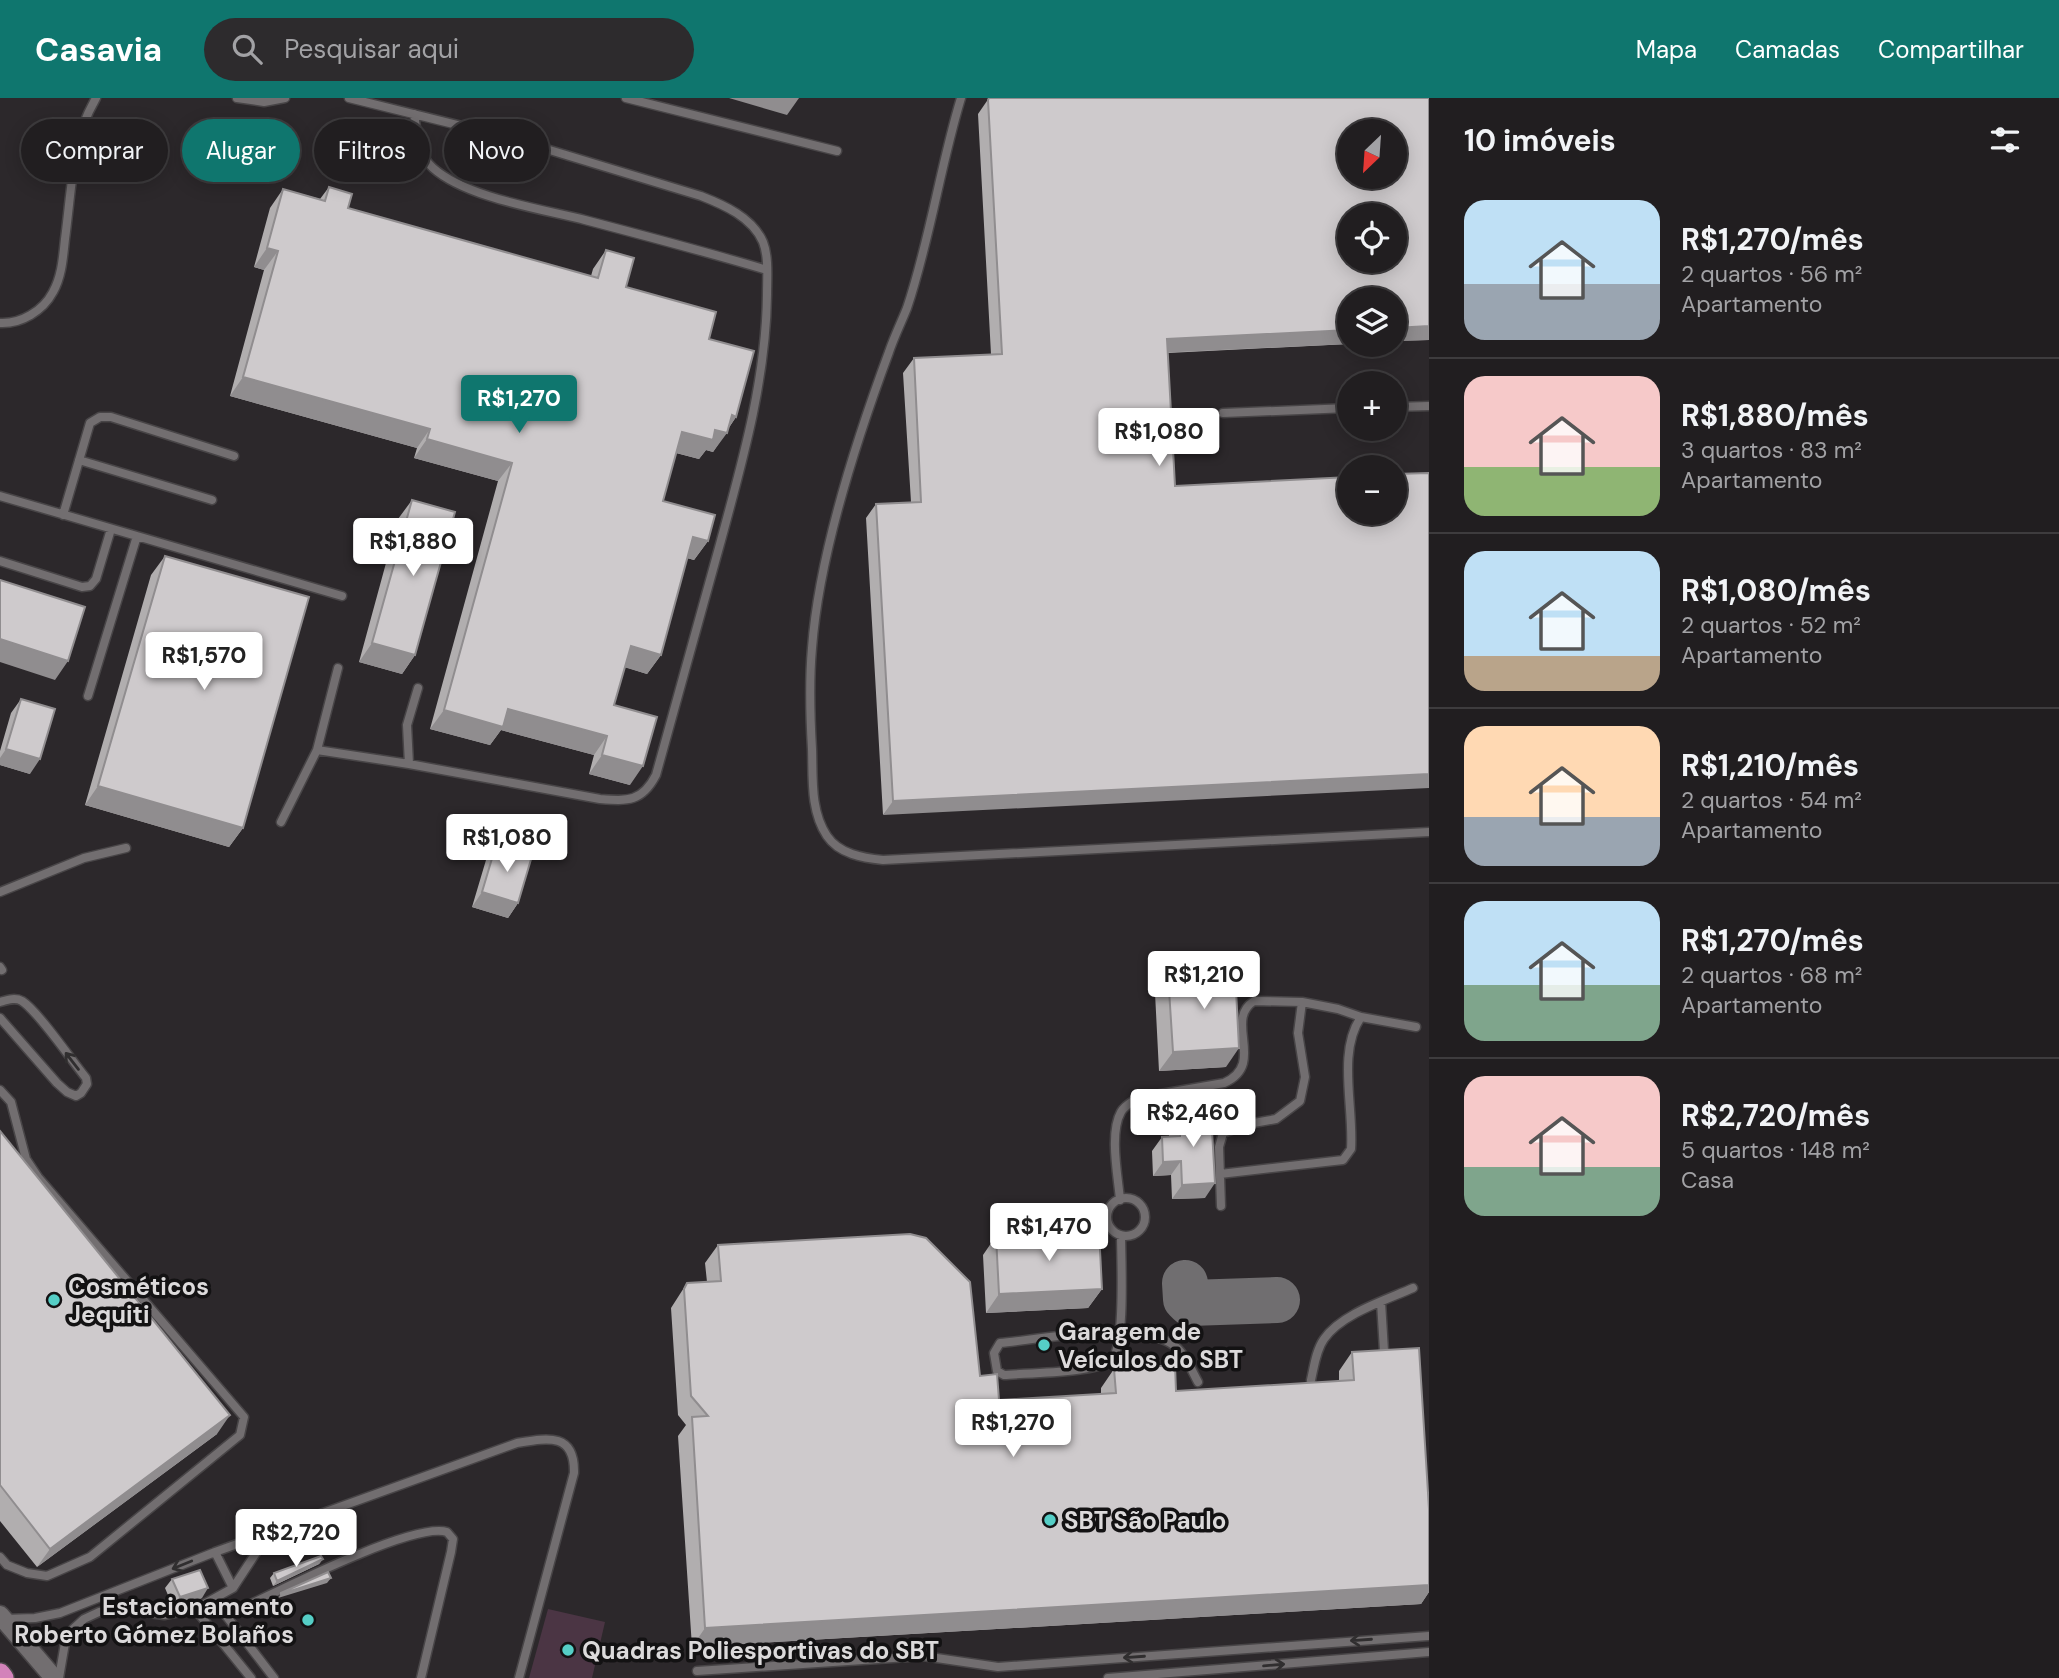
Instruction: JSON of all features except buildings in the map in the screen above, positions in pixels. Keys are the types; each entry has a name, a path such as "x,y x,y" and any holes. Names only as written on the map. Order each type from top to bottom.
{"main road":[{"path":"2,1617 57,1678"}],"lane":[{"path":"0,323 27,317 43,306 53,292 61,271 77,148 85,118 96,98"},
{"path":"237,98 264,103 285,98"},
{"path":"317,750 600,799 627,801 643,793 656,775 738,479 756,399 766,331 767,270 763,243 747,221 723,205 523,142 349,98"},
{"path":"626,98 836,151"},
{"path":"961,98 907,307 889,352 841,499 818,597 812,648 810,703 813,782 819,823 828,838 842,850 862,858 883,860 1429,832"},
{"path":"414,114 418,141 423,153 432,167 453,181 492,197 700,250 767,270"},
{"path":"1407,407 1429,406"},
{"path":"1223,412 1337,408"},
{"path":"64,515 90,423 100,417 111,417 234,456"},
{"path":"79,460 212,500"},
{"path":"0,496 342,596"},
{"path":"0,561 82,587 90,586 96,579 111,529"},
{"path":"88,696 137,536"},
{"path":"281,822 317,750 338,668"},
{"path":"409,764 407,725 418,688"},
{"path":"0,892 84,858 126,848"},
{"path":"0,1002 16,999 34,1012 86,1078 87,1084 81,1093 76,1096 67,1093 0,1018"},
{"path":"1221,1206 1219,1147 1223,1133 1248,1124 1276,1119 1300,1101 1305,1077 1298,1033 1301,1002"},
{"path":"1120,1200 1115,1138 1120,1113 1138,1098 1224,1083 1234,1078 1241,1072 1244,1063 1242,1018 1250,1003 1301,1002 1416,1027"},
{"path":"1220,1174 1343,1160 1351,1149 1352,1133 1348,1048 1353,1029 1361,1017"},
{"path":"0,1090 11,1102 26,1159 38,1177 244,1417 240,1435 90,1557 47,1576 6,1565 0,1557"},
{"path":"1129,1198 1143,1206 1146,1218 1136,1234 1126,1238 1121,1236 1112,1228 1107,1218 1108,1209 1120,1200 1129,1198"},
{"path":"1121,1236 1121,1331 1117,1353 1103,1365 1004,1375 997,1371 994,1353 1000,1343 1121,1331 1161,1340 1175,1347 1198,1382"},
{"path":"1311,1380 1323,1340 1337,1325 1413,1288"},
{"path":"1381,1302 1384,1351"},
{"path":"2,1617 35,1618 60,1613 215,1552 517,1443 545,1438 565,1444 572,1452 574,1474 519,1678"},
{"path":"226,1616 385,1544 429,1531 447,1532 453,1539 451,1552 421,1678"},
{"path":"57,1678 65,1643 83,1619 99,1612 119,1609 164,1615 195,1609 233,1588 269,1534"},
{"path":"215,1552 233,1588"},
{"path":"214,1600 274,1678"},
{"path":"195,1609 251,1678"},
{"path":"708,1678 697,1671 923,1656 998,1667 1429,1636"},
{"path":"1108,1678 1429,1652"},
{"path":"998,1667 998,1678"}],"shaded area":[{"name":"Quadras Poliesportivas do SBT","path":"548,1609 605,1622 592,1678 529,1678"}],"taxiway":[{"path":"1185,1283 1186,1299 1190,1303 1277,1300"}],"place":[{"name":"Cosméticos Jequiti","path":"54,1300"},
{"name":"Garagem de Veículos do SBT","path":"1044,1345"},
{"name":"SBT São Paulo","path":"1050,1520"},
{"name":"Estacionamento Roberto Gómez Bolaños","path":"308,1620"},
{"name":"Quadras Poliesportivas do SBT","path":"568,1650"}]}
